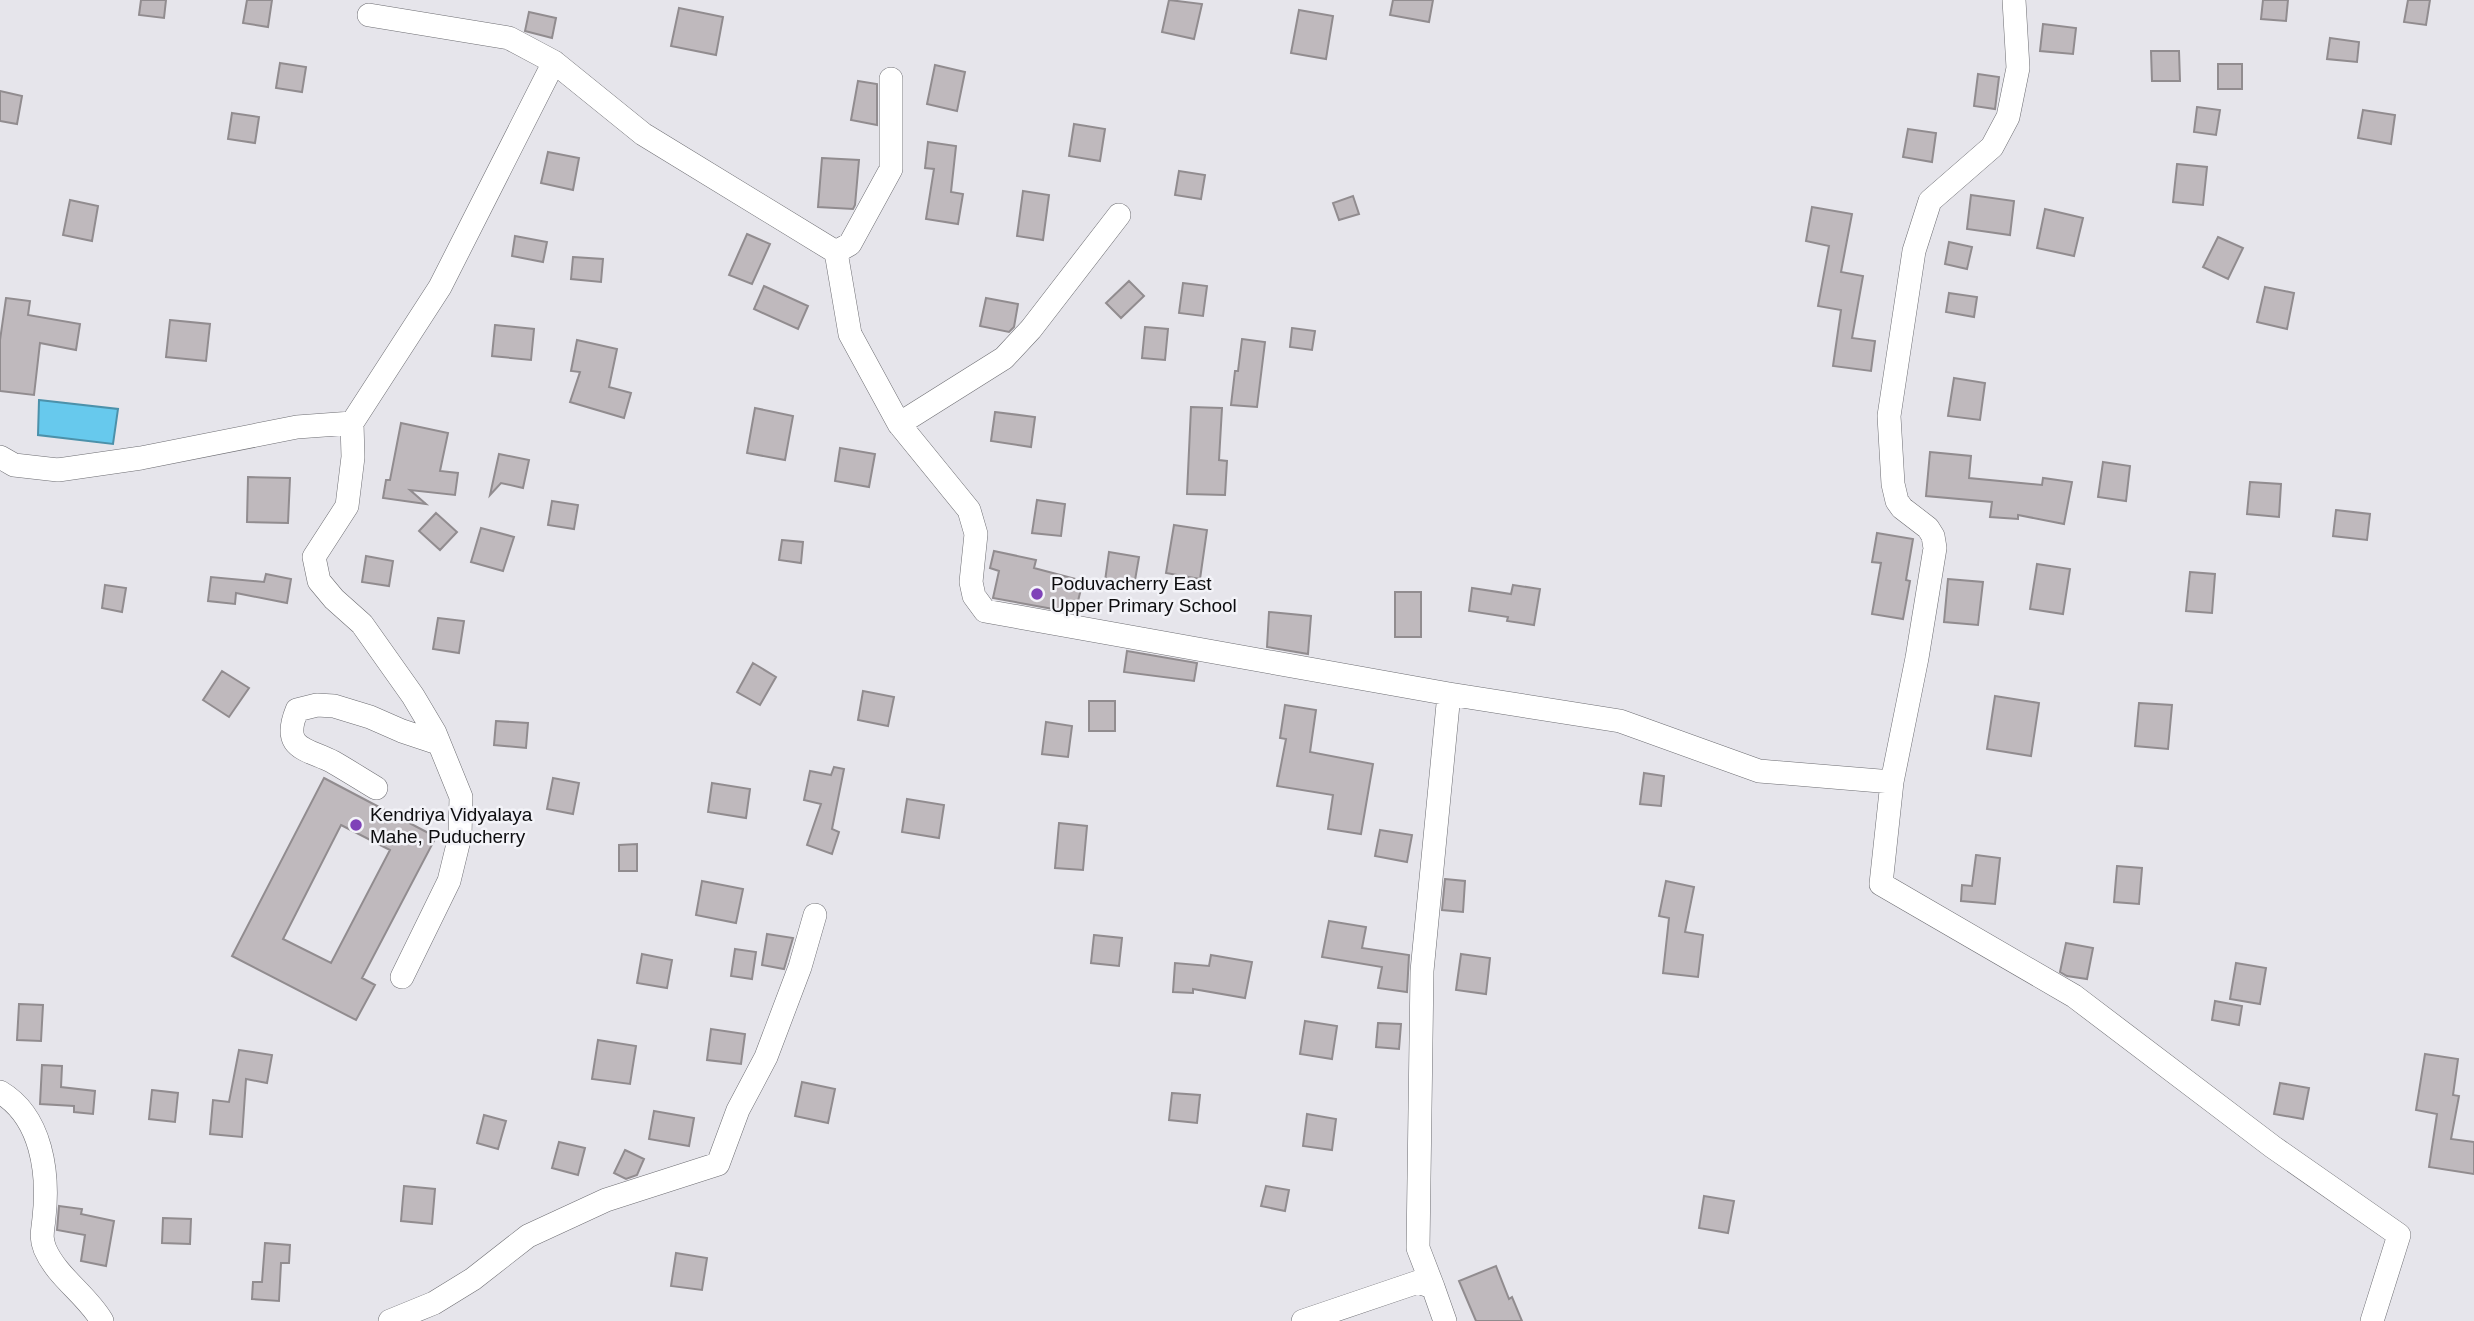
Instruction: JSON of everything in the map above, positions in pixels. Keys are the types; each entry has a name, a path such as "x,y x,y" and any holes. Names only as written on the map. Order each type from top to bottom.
{"street":[{"path":"2014,0 2018,68 2008,117 1992,147 1930,201 1914,251 1889,416 1893,484 1897,501 1928,528 1935,548 1917,658 1892,782 1881,884 2074,996 2273,1147 2399,1235 2372,1321"},
{"path":"369,15 509,38 554,62 643,134 836,252 850,334 899,424 969,510 976,534 971,582 974,596 985,611 1449,694 1620,721 1759,771 1892,782"},
{"path":"401,977 449,880 460,836 461,797 438,743 413,696 362,624 334,599 319,581 314,557 347,506 353,457 352,423 440,287 554,62"},
{"path":"836,252 850,244 891,169 891,79"},
{"path":"899,424 1004,358 1031,329 1119,215"},
{"path":"0,457 14,465 58,470 141,458 297,427 352,423"},
{"path":"1445,1321 1418,1248 1422,971 1449,694"},
{"path":"376,788 331,761 302,749 293,738 290,726 297,710 317,705 334,706 438,743"},
{"path":"390,1321 434,1303 473,1279 528,1237 606,1200 718,1164 738,1110 766,1057 800,967 815,915"},
{"path":"0,1092 10,1098 28,1121 41,1148 45,1191 41,1237 46,1251 102,1321"},
{"path":"1303,1321 1418,1282 1433,1287"}],"water":[{"path":"39,400 118,409 113,444 38,435"}],"building":[{"path":"141,0 166,0 164,18 139,15"},
{"path":"247,0 272,0 268,27 243,23"},
{"path":"1169,0 1202,4 1194,39 1162,32"},
{"path":"1393,0 1433,0 1429,22 1390,15"},
{"path":"2263,0 2288,0 2286,21 2261,19"},
{"path":"2408,0 2430,0 2426,25 2404,22"},
{"path":"679,8 723,17 716,55 671,46"},
{"path":"1299,10 1333,16 1326,59 1291,53"},
{"path":"529,12 556,18 552,38 525,31"},
{"path":"2043,24 2076,28 2073,54 2040,51"},
{"path":"2330,38 2359,42 2357,62 2327,59"},
{"path":"2151,51 2179,51 2180,81 2152,81"},
{"path":"280,63 306,67 302,92 276,88"},
{"path":"2218,64 2242,64 2242,89 2218,89"},
{"path":"935,65 965,72 957,111 927,104"},
{"path":"1978,74 1999,77 1995,109 1974,106"},
{"path":"858,81 877,84 877,125 851,120"},
{"path":"0,91 22,96 17,124 0,121"},
{"path":"2197,107 2220,110 2216,135 2194,132"},
{"path":"2363,110 2395,115 2391,144 2358,138"},
{"path":"232,113 259,117 255,143 228,139"},
{"path":"1074,124 1105,129 1100,161 1069,156"},
{"path":"1908,129 1936,133 1932,162 1903,157"},
{"path":"928,142 956,146 951,192 963,194 958,224 926,219 934,169 925,168"},
{"path":"548,152 579,158 573,190 541,183"},
{"path":"822,158 859,160 853,209 818,207"},
{"path":"2177,164 2207,167 2203,205 2173,202"},
{"path":"1179,171 1205,175 1201,199 1175,195"},
{"path":"1023,191 1049,195 1043,240 1017,236"},
{"path":"1971,195 2014,201 2010,235 1967,229"},
{"path":"1353,196 1359,214 1339,220 1333,203"},
{"path":"70,200 98,206 92,241 63,235"},
{"path":"1812,207 1852,214 1841,272 1863,276 1852,338 1875,341 1871,371 1833,366 1841,310 1818,306 1829,246 1806,241"},
{"path":"2045,209 2083,218 2074,256 2037,248"},
{"path":"747,234 770,244 752,284 729,275"},
{"path":"515,236 547,242 543,262 512,256"},
{"path":"2218,237 2243,248 2228,279 2203,267"},
{"path":"1949,242 1972,247 1967,269 1945,264"},
{"path":"573,257 603,259 601,282 571,279"},
{"path":"1129,281 1144,296 1121,318 1106,303"},
{"path":"1183,283 1207,286 1203,316 1179,313"},
{"path":"764,286 808,306 798,329 754,309"},
{"path":"2265,287 2294,293 2287,329 2257,322"},
{"path":"1949,293 1977,297 1974,317 1946,312"},
{"path":"6,298 30,301 28,315 80,324 76,350 40,343 34,395 0,391 0,340"},
{"path":"986,298 1018,304 1014,327 1009,332 980,326"},
{"path":"170,320 210,324 206,361 166,357"},
{"path":"495,325 534,329 531,360 492,356"},
{"path":"1145,327 1168,329 1165,360 1142,358"},
{"path":"1292,328 1315,331 1312,350 1290,347"},
{"path":"1242,339 1265,342 1257,407 1231,405"},
{"path":"577,340 617,349 609,387 631,393 624,418 570,402 580,372 571,371"},
{"path":"1954,378 1985,383 1980,420 1948,416"},
{"path":"1191,407 1222,408 1219,460 1227,461 1225,495 1187,494"},
{"path":"755,408 793,416 785,460 747,453"},
{"path":"995,412 1035,417 1031,447 991,441"},
{"path":"401,423 448,433 440,471 458,473 455,495 410,490 426,504 383,498 386,480 390,480"},
{"path":"840,448 875,454 869,487 835,481"},
{"path":"1930,452 1971,456 1969,478 2042,485 2043,478 2072,482 2064,524 2018,515 2018,519 1990,517 1992,502 1926,496"},
{"path":"499,454 529,460 523,488 501,483 490,495"},
{"path":"2103,462 2130,466 2126,501 2098,497"},
{"path":"248,477 290,478 288,523 247,522"},
{"path":"2250,482 2281,484 2279,517 2247,514"},
{"path":"1037,500 1065,504 1061,536 1032,533"},
{"path":"552,501 578,505 574,529 548,525"},
{"path":"2336,510 2370,514 2367,540 2333,536"},
{"path":"436,513 457,532 440,550 419,531"},
{"path":"1174,525 1207,530 1200,579 1166,573"},
{"path":"481,528 514,537 503,571 471,562"},
{"path":"1877,533 1913,539 1906,580 1910,581 1903,619 1872,614 1881,563 1872,562"},
{"path":"782,540 803,542 801,563 779,560"},
{"name":"Poduvacherry East Upper Primary School","path":"994,551 1036,560 1034,568 1083,581 1075,613 993,598 999,571 990,568"},
{"path":"1109,552 1139,557 1134,586 1105,581"},
{"path":"366,556 393,561 389,586 362,582"},
{"path":"2037,564 2070,569 2063,614 2030,609"},
{"path":"2190,572 2215,574 2212,613 2186,611"},
{"path":"266,574 291,579 287,603 236,593 235,604 208,601 211,577 264,582"},
{"path":"1948,579 1983,582 1978,625 1944,622"},
{"path":"105,585 126,588 122,612 102,608"},
{"path":"1513,585 1540,589 1534,625 1507,621 1508,617 1469,611 1472,588 1511,594"},
{"path":"1395,592 1421,592 1421,637 1395,637"},
{"path":"1269,612 1311,616 1308,654 1267,647"},
{"path":"438,618 464,621 459,653 433,649"},
{"path":"1127,651 1197,663 1194,681 1124,672"},
{"path":"753,663 776,677 760,705 737,692"},
{"path":"222,671 249,688 229,717 203,700"},
{"path":"863,691 894,697 888,726 858,720"},
{"path":"1995,696 2039,703 2031,756 1987,749"},
{"path":"1089,701 1115,701 1115,731 1089,731"},
{"path":"2139,703 2172,705 2168,749 2135,746"},
{"path":"1285,705 1316,710 1310,752 1373,764 1361,834 1328,829 1333,795 1277,786 1286,739 1280,738"},
{"path":"496,721 528,723 526,748 494,745"},
{"path":"1046,722 1072,726 1068,757 1042,754"},
{"path":"834,767 844,769 832,829 839,832 832,854 807,845 821,804 804,800 810,771 831,775"},
{"path":"1644,773 1664,776 1661,806 1640,804"},
{"name":"Kendriya Vidyalaya Mahe, Puducherry","path":"324,778 436,837 362,978 375,985 356,1020 232,956","holes":["341,825 390,850 331,963 283,939"]},
{"path":"553,778 579,783 573,814 547,809"},
{"path":"712,783 750,789 746,818 708,812"},
{"path":"907,799 944,805 939,838 902,832"},
{"path":"1059,823 1087,826 1083,870 1055,868"},
{"path":"1380,830 1412,835 1407,862 1375,856"},
{"path":"637,844 637,871 619,871 619,845"},
{"path":"1976,855 2000,858 1995,904 1961,901 1962,885 1972,886"},
{"path":"2117,866 2142,868 2139,904 2114,902"},
{"path":"1445,879 1465,881 1463,912 1442,910"},
{"path":"702,881 743,889 736,923 696,915"},
{"path":"1666,881 1694,887 1685,932 1703,935 1698,977 1663,973 1669,918 1659,916"},
{"path":"1329,921 1366,927 1362,948 1409,955 1407,992 1378,988 1382,967 1322,957"},
{"path":"767,934 793,938 784,969 762,965"},
{"path":"1094,935 1122,938 1119,966 1091,963"},
{"path":"2066,943 2093,948 2087,979 2067,976 2060,972"},
{"path":"735,949 756,952 752,979 731,976"},
{"path":"642,954 672,960 667,988 637,983"},
{"path":"1461,954 1490,958 1486,994 1456,990"},
{"path":"1211,955 1252,962 1245,998 1193,989 1193,993 1173,992 1175,963 1209,966"},
{"path":"2236,963 2266,968 2260,1004 2230,999"},
{"path":"2215,1001 2242,1006 2239,1025 2212,1020"},
{"path":"19,1004 43,1005 41,1041 17,1040"},
{"path":"1305,1021 1337,1026 1332,1059 1300,1054"},
{"path":"1378,1023 1401,1024 1399,1049 1376,1047"},
{"path":"711,1029 745,1034 741,1064 707,1060"},
{"path":"598,1040 636,1046 630,1084 592,1079"},
{"path":"239,1050 272,1055 267,1083 246,1079 242,1137 210,1134 213,1100 229,1102"},
{"path":"2425,1054 2458,1059 2453,1095 2459,1096 2451,1139 2474,1142 2474,1174 2429,1167 2437,1114 2416,1110"},
{"path":"42,1065 62,1066 61,1087 95,1091 93,1114 74,1112 74,1106 40,1104"},
{"path":"802,1082 835,1089 828,1123 795,1116"},
{"path":"2280,1083 2309,1088 2303,1119 2274,1114"},
{"path":"152,1090 178,1093 175,1122 149,1119"},
{"path":"1172,1093 1200,1095 1197,1123 1169,1120"},
{"path":"654,1111 694,1118 689,1146 649,1139"},
{"path":"1307,1114 1336,1119 1332,1150 1303,1146"},
{"path":"484,1115 506,1121 498,1149 477,1143"},
{"path":"559,1142 585,1148 578,1175 552,1168"},
{"path":"625,1150 644,1159 637,1175 626,1179 614,1173"},
{"path":"404,1186 435,1189 432,1224 401,1221"},
{"path":"1266,1186 1289,1190 1285,1211 1261,1206"},
{"path":"1704,1196 1734,1201 1728,1233 1699,1228"},
{"path":"59,1206 82,1209 81,1214 114,1221 106,1266 81,1261 85,1235 57,1230"},
{"path":"163,1218 191,1219 190,1244 162,1243"},
{"path":"265,1243 290,1245 289,1263 281,1263 279,1301 252,1299 253,1282 262,1282"},
{"path":"676,1253 707,1258 702,1290 671,1286"},
{"path":"1496,1266 1509,1299 1512,1297 1522,1321 1476,1321 1459,1281"}],"place":[{"name":"Poduvacherry East Upper Primary School","path":"1037,594"},
{"name":"Kendriya Vidyalaya Mahe, Puducherry","path":"356,825"}]}
